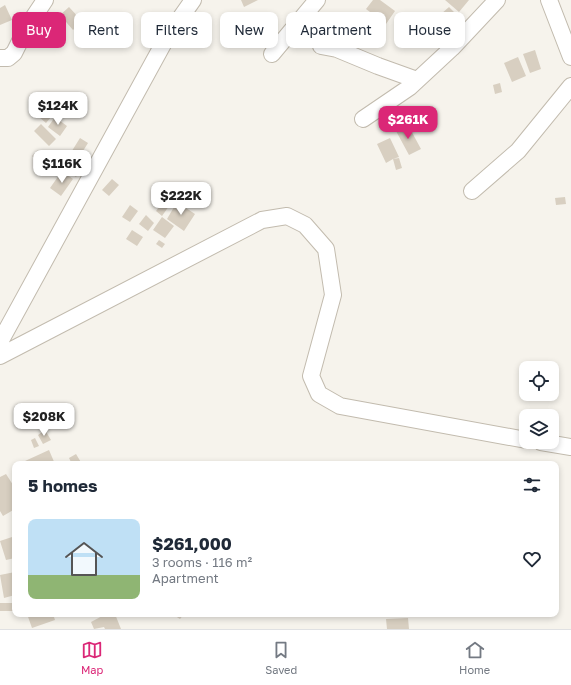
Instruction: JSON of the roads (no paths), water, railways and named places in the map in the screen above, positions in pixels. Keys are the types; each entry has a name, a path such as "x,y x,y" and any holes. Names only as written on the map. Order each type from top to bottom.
{"street":[{"path":"0,58 8,58 14,53 27,27 45,0"},
{"path":"0,342 167,36 193,0"},
{"path":"272,54 318,0"},
{"path":"363,119 417,80 452,48 497,0"},
{"path":"549,0 571,57"},
{"path":"337,48 378,66 417,80"},
{"path":"472,191 518,151 571,86"},
{"path":"0,356 262,220 287,216 305,225 326,249 333,295 312,376 319,394 340,406 519,439"},
{"path":"559,445 571,447"}]}
